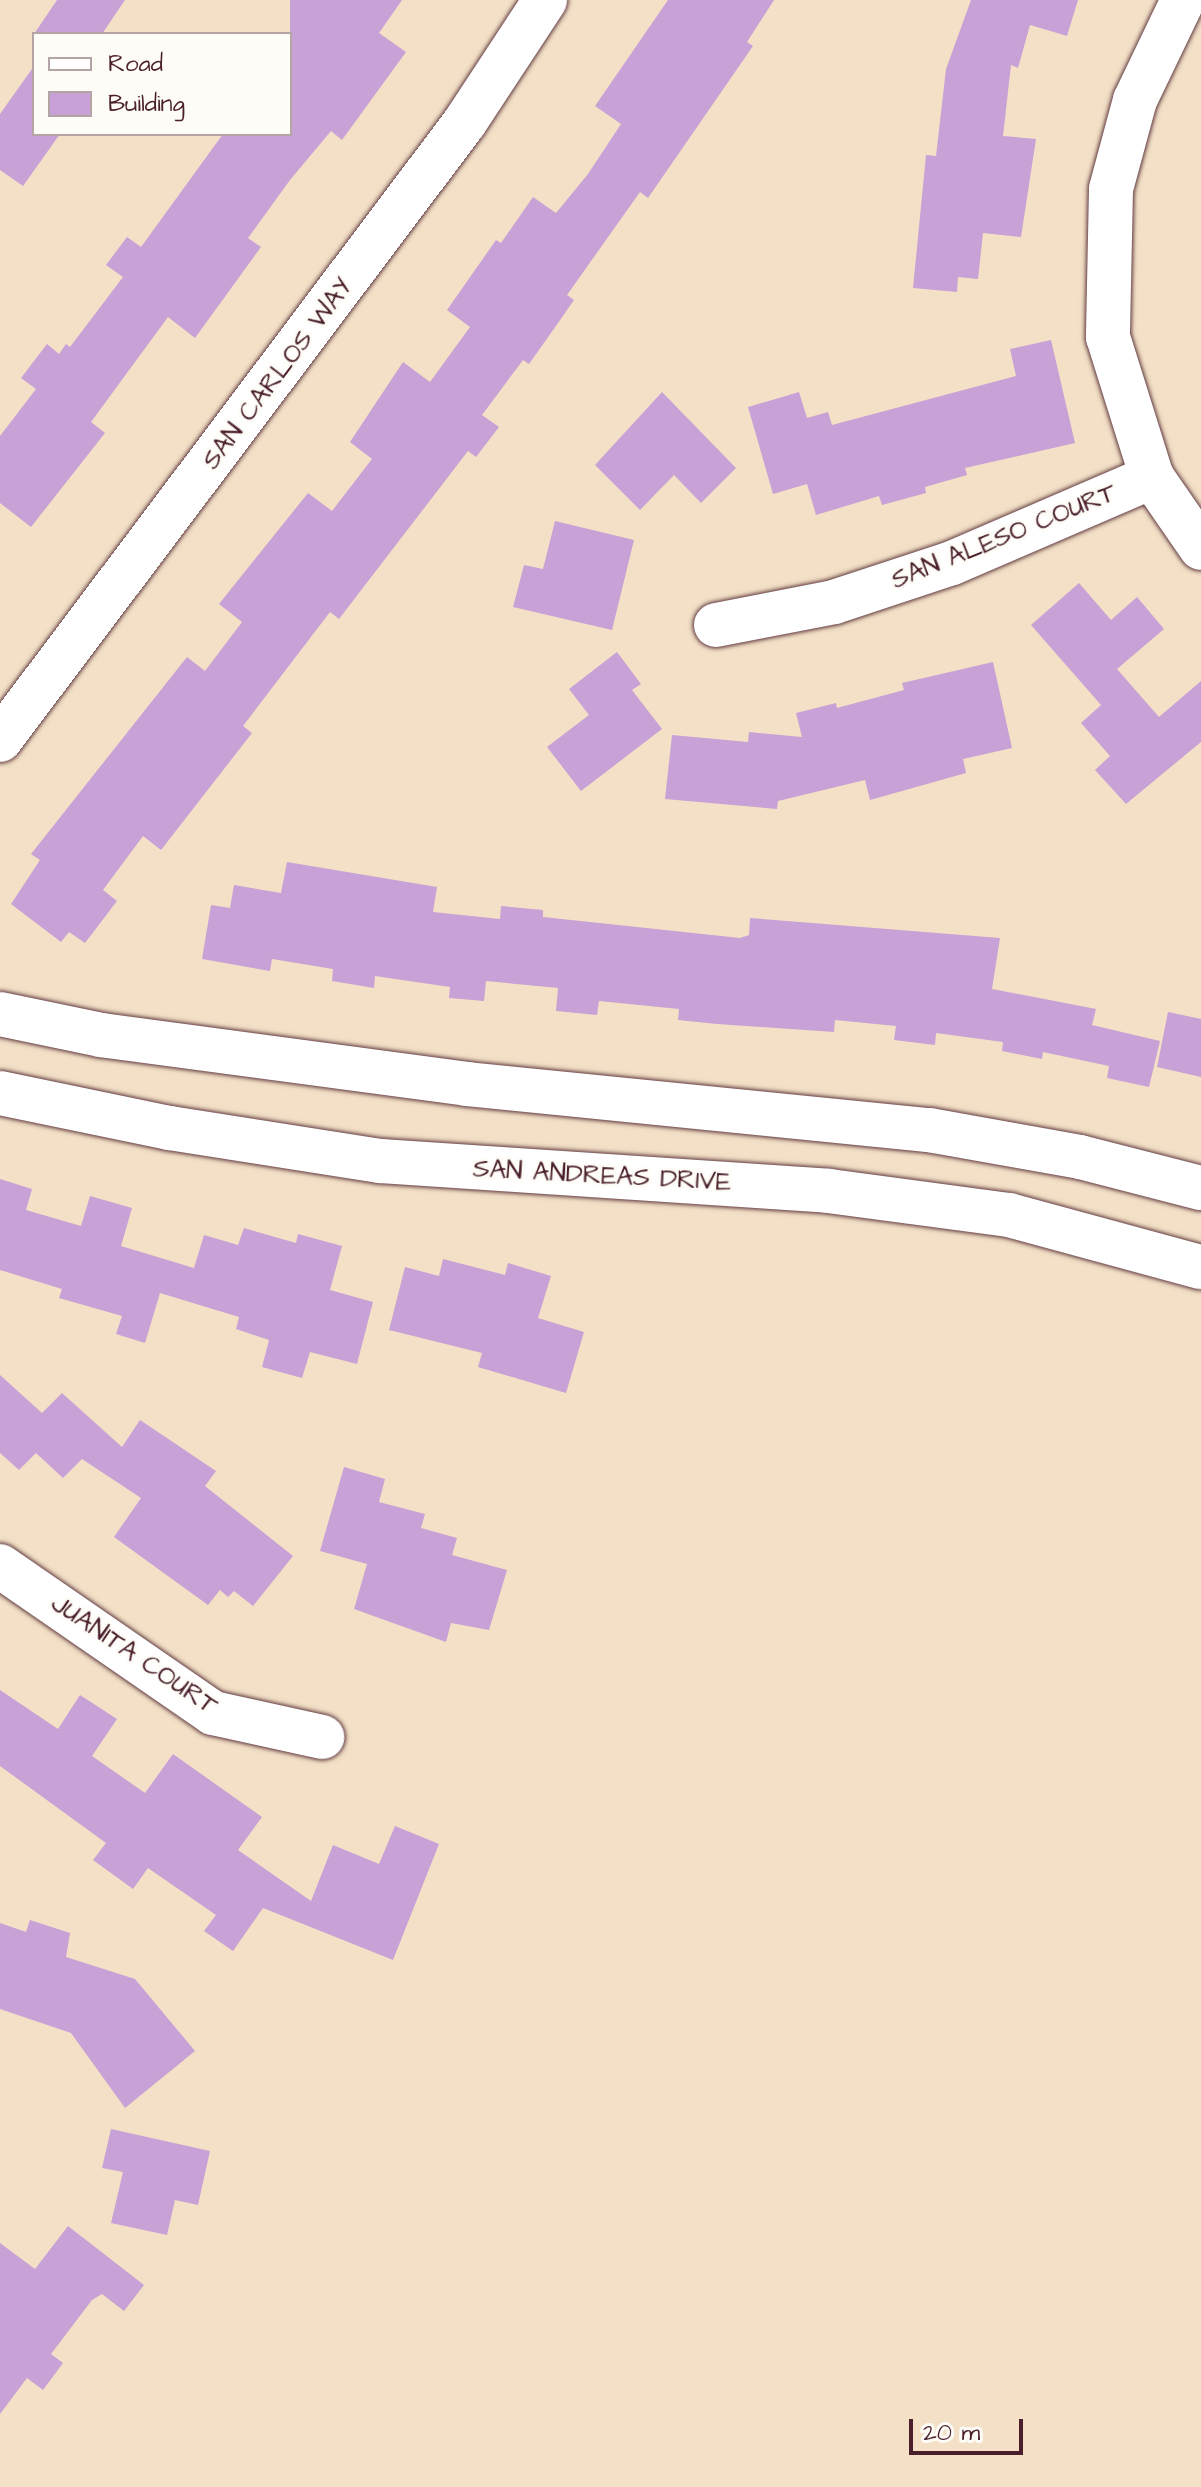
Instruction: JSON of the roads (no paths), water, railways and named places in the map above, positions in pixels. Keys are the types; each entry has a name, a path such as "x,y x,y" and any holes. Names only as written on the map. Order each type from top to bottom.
{"street":[{"name":"SAN CARLOS WAY","path":"0,740 465,122 545,0"},
{"path":"1183,0 1135,100 1111,189 1108,337 1152,477 1201,548"},
{"name":"SAN ALESO COURT","path":"716,625 834,602 952,563 1152,477"},
{"path":"0,1014 101,1035 467,1084 929,1130 1080,1157 1201,1188"},
{"name":"SAN ANDREAS DRIVE","path":"0,1093 169,1128 380,1161 829,1191 1009,1215 1201,1267"},
{"name":"JUANITA COURT","path":"0,1566 213,1713 322,1737"}]}
